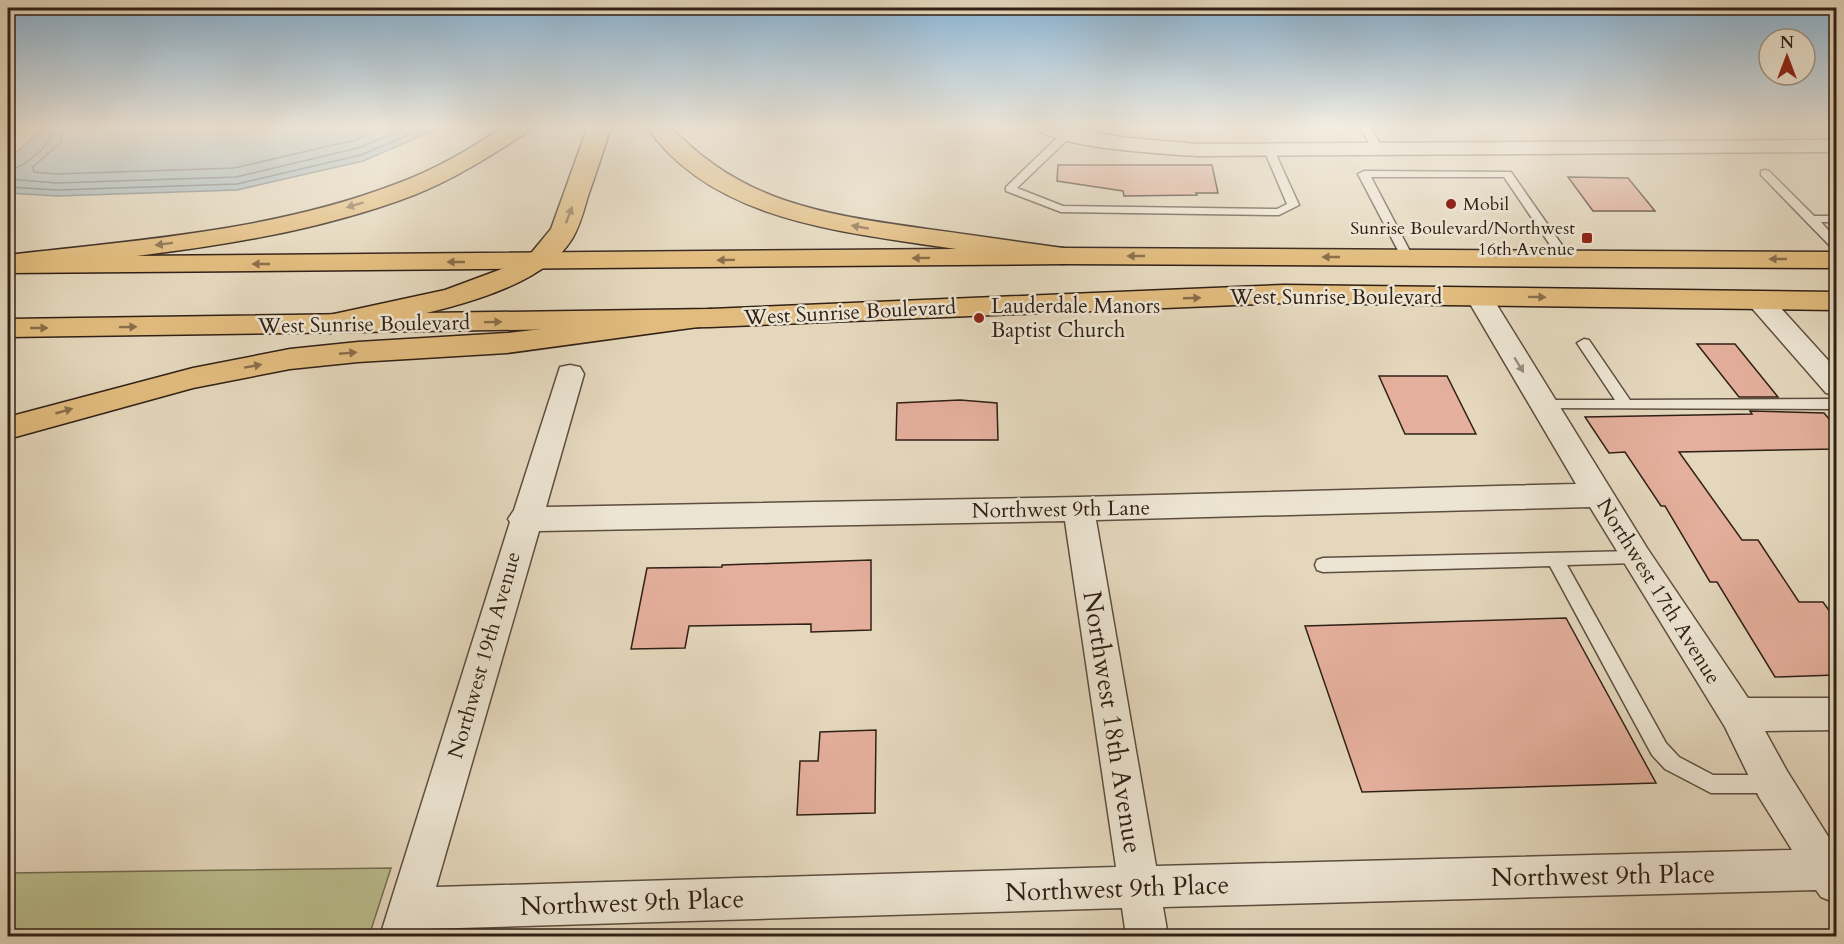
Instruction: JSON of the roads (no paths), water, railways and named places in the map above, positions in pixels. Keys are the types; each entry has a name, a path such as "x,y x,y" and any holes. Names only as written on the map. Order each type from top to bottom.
{"main road":[{"path":"8,264 223,236 315,216 378,198 448,170"},
{"path":"330,324 458,294 510,275 536,262 559,238 585,170"},
{"path":"704,170 735,189 786,210 866,228 1063,256"},
{"name":"West Sunrise Boulevard","path":"8,264 536,262 1063,256 1836,260"},
{"name":"West Sunrise Boulevard","path":"8,328 710,318 1284,294 1836,301"},
{"path":"8,428 193,378 290,359 358,352 507,343 710,318"}],"street":[{"name":"Northwest 17th Avenue","path":"1479,297 1636,557 1738,716 1773,784 1831,878"},
{"path":"1759,300 1836,386"},
{"name":"Northwest 19th Avenue","path":"405,923 524,519 570,374"},
{"name":"Northwest 9th Lane","path":"524,519 1598,495"},
{"name":"Northwest 18th Avenue","path":"1079,508 1147,936"},
{"path":"1738,716 1836,714"},
{"name":"Northwest 9th Place","path":"405,923 1139,886 1831,878"}],"lane":[{"path":"1030,170 1010,189 1061,209 1279,212 1293,205 1278,170"},
{"path":"1766,173 1836,245"},
{"path":"1407,257 1364,174 1506,174 1565,258"},
{"path":"1811,219 1836,219"},
{"path":"1584,343 1626,405"},
{"path":"1543,405 1836,404"},
{"path":"1323,565 1636,557"},
{"path":"1555,559 1659,749 1672,763 1711,784 1773,784"}],"water":[{"path":"8,170 324,170 237,190 57,196 8,193"}],"place":[{"name":"Mobil","path":"1451,204"},
{"name":"Sunrise Boulevard/Northwest 16th Avenue","path":"1587,238"},
{"name":"Lauderdale Manors Baptist Church","path":"979,318"}]}
